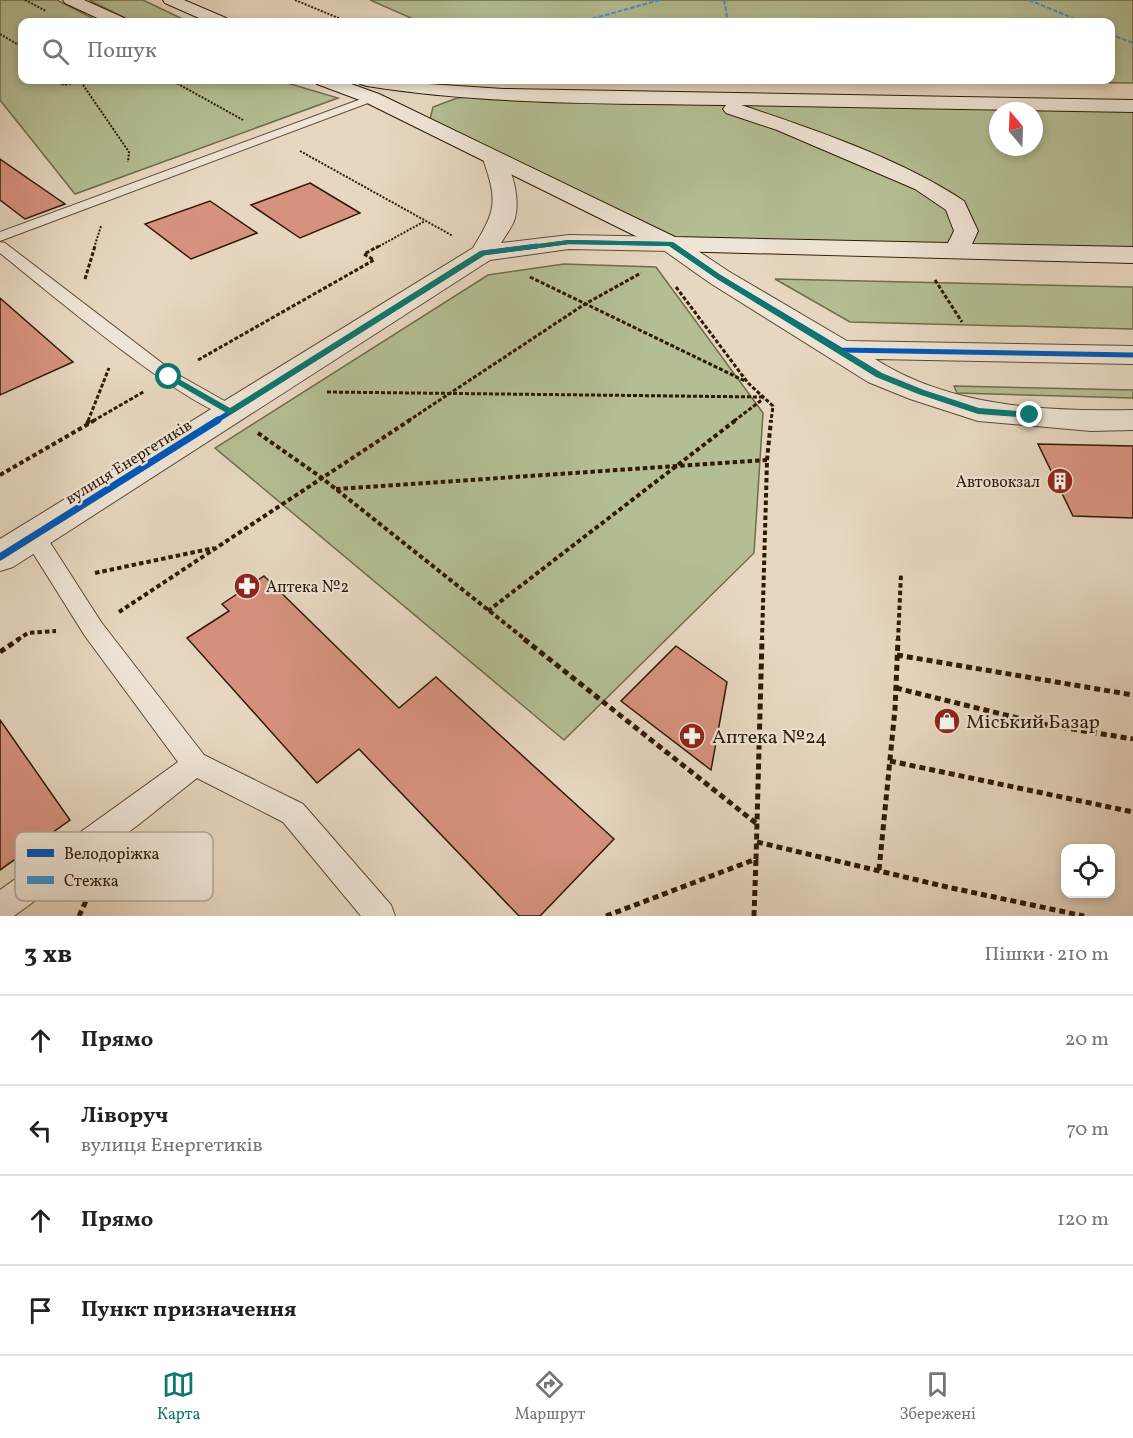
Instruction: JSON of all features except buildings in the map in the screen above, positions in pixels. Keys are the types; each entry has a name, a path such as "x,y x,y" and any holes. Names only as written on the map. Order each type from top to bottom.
{"main road":[{"path":"72,0 110,18"},
{"path":"171,0 211,18"},
{"path":"344,84 370,89 503,95 1133,105"},
{"path":"370,89 433,129 671,244 719,277 879,375 978,411 1091,421 1133,420"},
{"path":"433,129 430,118 433,107 457,98 503,95"},
{"path":"678,98 735,109 784,126 873,161 923,184 956,206 966,231 956,252"},
{"path":"471,246 503,218 504,187 494,159"},
{"path":"471,246 569,242 1133,255"},
{"name":"вулиця Енергетиків","path":"0,557 230,412 471,246"},
{"path":"841,350 1133,355"}],"lane":[{"path":"0,237 271,135 370,89"},
{"path":"0,246 169,377 230,412"},
{"path":"34,536 93,629 195,764 293,813 380,916"},
{"path":"106,832 195,764"},
{"path":"0,908 15,897"}],"path":[{"path":"295,0 338,18"},
{"path":"0,34 18,45"},
{"path":"77,305 110,196 128,168 129,152 82,84"},
{"path":"178,84 471,246"},
{"path":"0,475 374,260 364,254 425,221"},
{"path":"0,652 28,633 93,629 585,304 648,269"},
{"path":"930,272 964,325"},
{"path":"522,273 748,383"},
{"path":"674,285 748,383 773,406 767,460 758,842 754,916"},
{"path":"87,424 121,339"},
{"path":"322,392 764,398"},
{"path":"488,611 764,398"},
{"path":"230,412 322,478 758,825"},
{"path":"335,489 767,460"},
{"path":"62,580 217,547"},
{"path":"879,870 896,688 901,574"},
{"path":"897,655 1133,695"},
{"path":"896,688 1042,724 1133,739"},
{"path":"890,761 1133,812"},
{"path":"758,842 1084,916"},
{"path":"606,916 756,859"}],"green space":[{"path":"0,0 57,0 92,18 18,18 18,84 291,84 338,98 75,194 0,100"},
{"path":"89,0 143,0 181,18 125,18"},
{"path":"370,0 1133,0 1133,83 1115,83 1115,18 411,18"},
{"path":"503,95 989,103 989,156 1043,156 1043,104 1133,106 1133,255 671,244 433,129 430,119 433,107 457,98"},
{"path":"564,264 656,267 763,413 754,553 564,740 215,448 488,275"},
{"path":"775,279 1133,287 1133,329 850,322"},
{"path":"954,386 1133,390 1133,398 957,393"}],"marked path":[{"path":"595,18 660,0"},
{"path":"724,0 727,18"},
{"path":"1029,0 1073,18"},
{"path":"1115,36 1133,43"}],"cycle path":[{"path":"0,557 483,253 569,242 671,244 719,277 841,350 1133,355"}],"place":[{"name":"Автовокзал","path":"1060,481"},
{"name":"Аптека №2","path":"247,586"},
{"name":"Міський Базар","path":"947,721"},
{"name":"Аптека №24","path":"692,736"}],"route":[{"path":"169,377 230,412 483,253 569,242 671,244 719,277 879,375 978,411 1030,415"}]}
